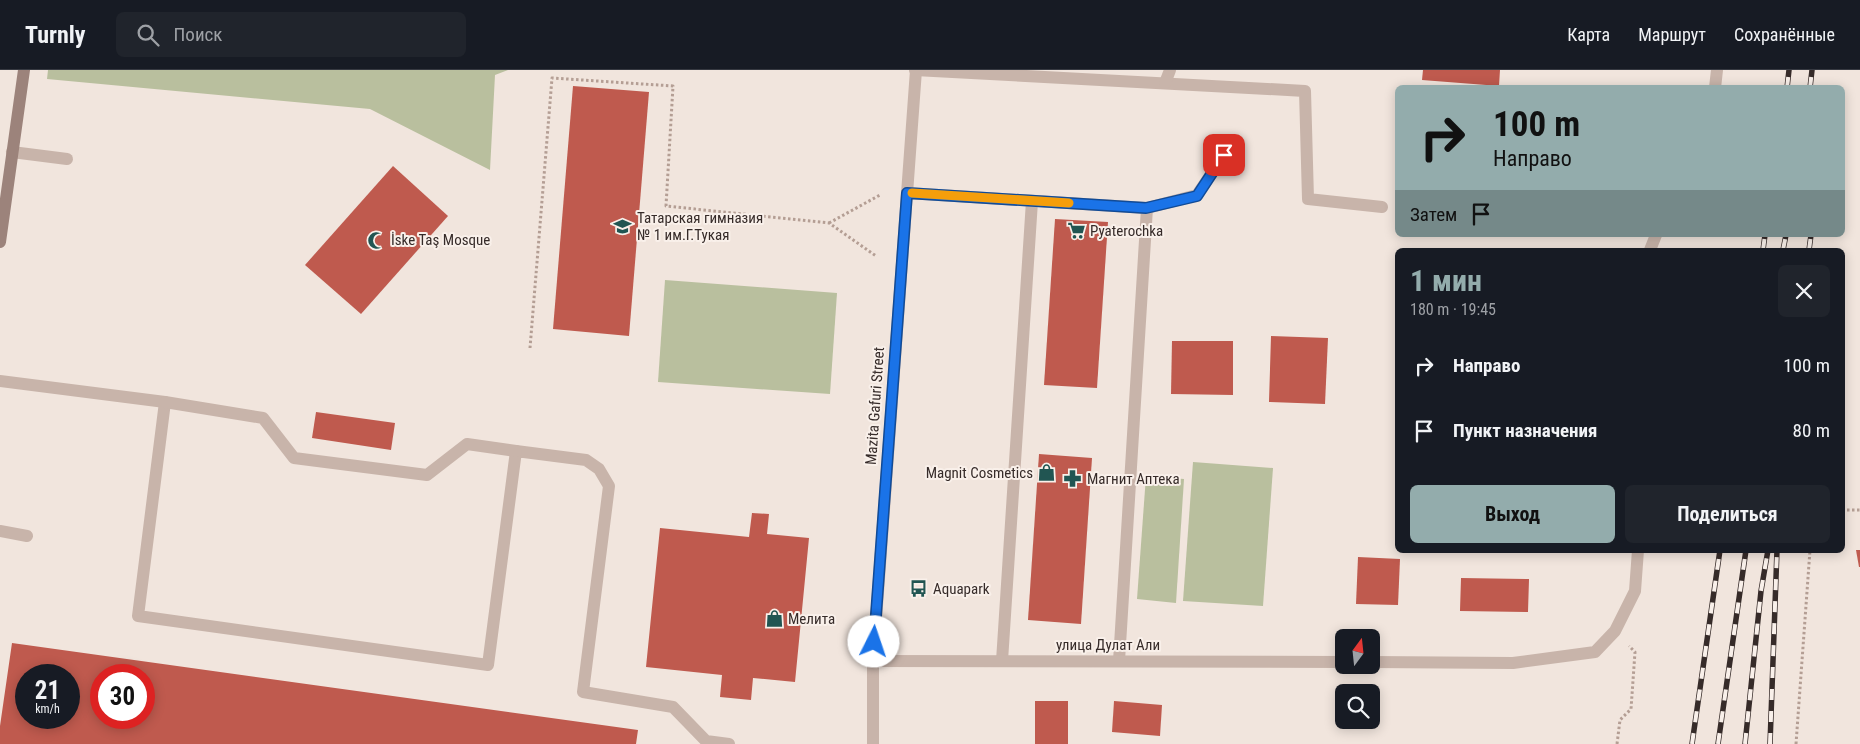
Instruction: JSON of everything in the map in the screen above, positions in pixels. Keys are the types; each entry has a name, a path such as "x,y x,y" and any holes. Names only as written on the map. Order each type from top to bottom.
{"main road":[{"path":"0,242 24,70"}],"street":[{"path":"916,70 1096,75 1165,84 1305,91 1308,200 1382,207"},
{"name":"Mazita Gafuri Street","path":"873,744 873,661 916,70"},
{"path":"1165,84 1170,70"},
{"path":"12,152 67,159"},
{"path":"907,193 1146,208 1197,196 1224,155"},
{"path":"1002,661 1032,201"},
{"path":"1119,661 1146,208"},
{"path":"0,381 165,402 263,418 294,458 427,475 467,444 586,460 599,469 609,486 583,692 673,707 706,741 729,744"},
{"path":"165,402 138,616 459,661 488,665 516,451"},
{"path":"0,531 27,536"},
{"path":"1380,662 1513,663 1595,652 1615,631 1634,591 1638,553"},
{"name":"улица Дулат Али","path":"873,661 1335,662"}],"path":[{"path":"530,348 552,78 673,86 666,206 829,222 876,256"},
{"path":"829,222 880,195"},
{"path":"1845,510 1860,510"},
{"path":"1796,744 1810,553"},
{"path":"1615,631 1635,652 1631,708 1620,720 1617,744"}],"green space":[{"path":"48,70 508,70 495,75 490,170 370,109 47,79"},
{"path":"665,280 837,293 830,394 658,382"},
{"path":"1193,462 1273,468 1263,606 1183,601"},
{"path":"1146,476 1184,479 1176,603 1137,599"}],"building":[{"path":"1423,70 1500,70 1499,85 1422,80"},
{"path":"573,86 649,92 629,336 553,329"},
{"name":"İske Taş Mosque","path":"393,166 448,216 361,314 305,265"},
{"path":"1055,219 1108,222 1097,388 1044,385"},
{"path":"1271,336 1328,338 1325,404 1269,402"},
{"path":"1172,341 1233,341 1233,395 1171,394"},
{"path":"316,412 395,423 391,450 312,438"},
{"path":"1039,454 1092,458 1081,624 1028,620"},
{"path":"752,513 769,514 767,534 809,538 795,682 753,678 751,700 720,697 722,675 646,667 660,528 749,537"},
{"path":"1856,550 1860,550 1860,567 1859,567"},
{"path":"1358,557 1400,559 1398,605 1356,604"},
{"path":"1461,578 1529,579 1528,612 1460,611"},
{"path":"12,643 638,730 636,744 0,744 0,726"},
{"path":"1035,701 1068,701 1068,744 1035,744"},
{"path":"1114,701 1162,705 1160,736 1112,732"}],"railway":[{"path":"1787,85 1789,70"},
{"path":"1810,85 1812,70"},
{"path":"1763,248 1765,237"},
{"path":"1783,248 1786,237"},
{"path":"1809,248 1811,237"},
{"path":"1692,744 1720,553"},
{"path":"1718,744 1746,553"},
{"path":"1745,744 1761,591 1767,553"},
{"path":"1770,744 1777,553"}],"slow traffic":[{"path":"912,193 1069,203"}],"place":[{"name":"Татарская гимназия № 1 им.Г.Тукая","path":"623,227"},
{"name":"Pyaterochka","path":"1076,231"},
{"name":"İske Taş Mosque","path":"377,240"},
{"name":"Magnit Cosmetics","path":"1047,473"},
{"name":"Магнит Аптека","path":"1073,479"},
{"name":"Aquapark","path":"919,589"},
{"name":"Мелита","path":"774,619"}],"route":[{"path":"874,642 907,193 1146,208 1197,196 1224,155"}]}
